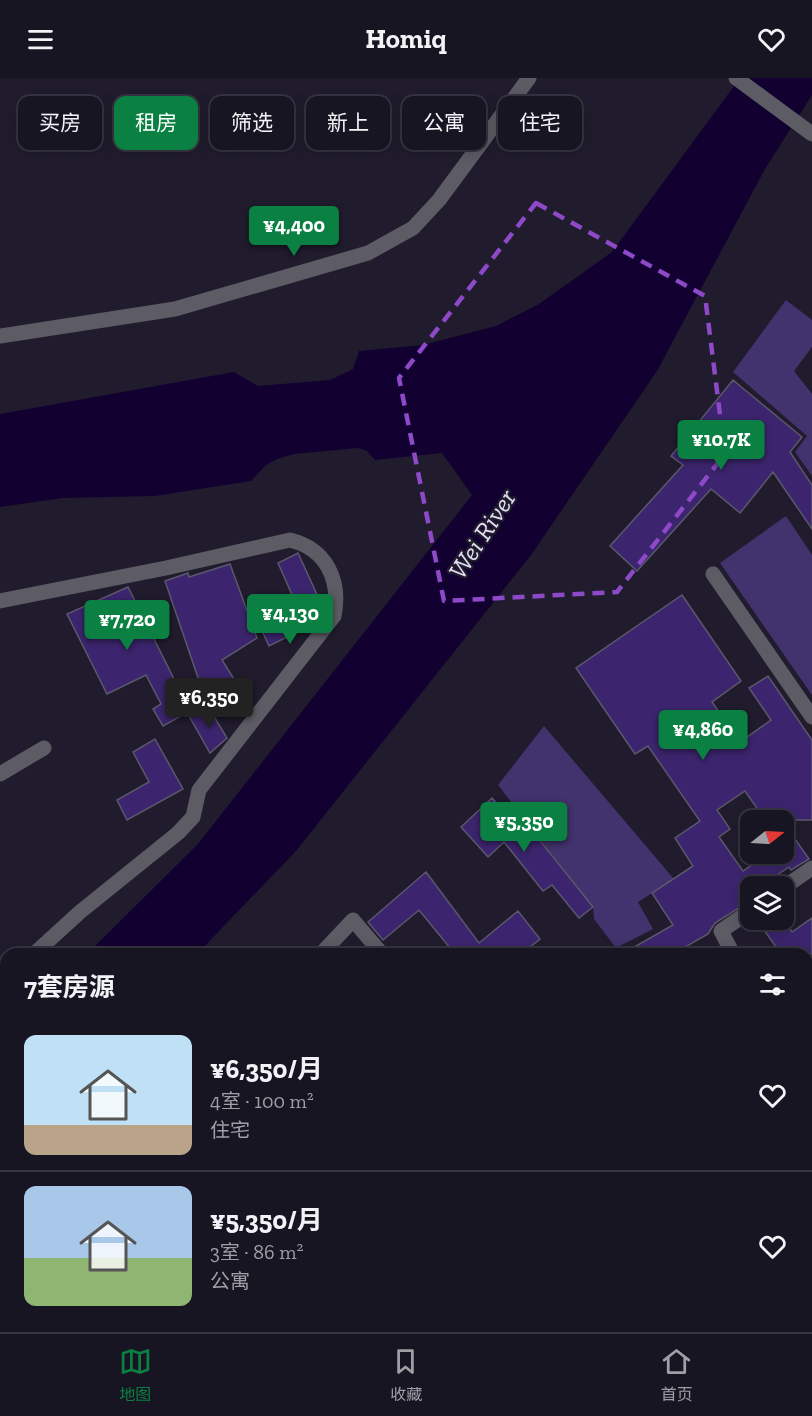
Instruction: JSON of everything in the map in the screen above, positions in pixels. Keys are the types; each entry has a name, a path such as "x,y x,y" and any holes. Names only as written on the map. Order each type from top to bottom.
{"street":[{"path":"0,336 175,309 368,253 395,241 413,228 439,200 529,78"},
{"path":"736,78 812,134"},
{"path":"0,601 166,568 290,540 305,543 328,564 338,596 334,616 199,790 193,817 178,833 80,912 40,948"},
{"path":"713,574 812,717"},
{"path":"0,774 44,748"},
{"path":"794,880 812,868"},
{"path":"730,948 721,931 740,918"},
{"path":"327,948 353,920 377,948"}],"highlighted area":[{"path":"536,203 705,296 725,454 617,592 444,601 399,378"}],"shaded area":[{"path":"786,300 812,320 812,347 794,371 812,394 812,476 795,452 807,436 733,372"},
{"path":"786,516 812,555 812,695 720,563"},
{"path":"544,726 674,879 638,902 653,929 616,948 594,919 593,907 498,785"}],"water":[{"name":"Wei River","path":"740,78 812,78 812,95 765,169 657,371 531,555 296,851 203,948 93,948 198,844 472,495 442,453 375,460 367,451 358,448 294,454 277,459 266,465 251,481 155,496 63,498 0,507 0,414 234,372 258,386 330,380 353,369 359,351 423,345 496,326 539,304 612,252"}],"building":[{"path":"733,380 802,437 790,452 812,485 812,529 773,472 740,513 711,489 637,571 610,546 683,465 671,456"},
{"path":"298,553 325,612 321,617 287,632 289,636 269,646 259,624 297,606 278,563"},
{"path":"230,564 257,638 222,660 234,679 205,698 165,581 188,573 189,577"},
{"path":"128,587 190,711 163,726 153,709 161,704 146,675 107,694 67,614"},
{"path":"682,595 741,681 712,702 740,742 771,720 749,688 768,676 812,740 812,820 794,820 794,810 758,810 745,791 717,810 730,829 719,837 743,871 753,864 794,864 794,837 809,859 791,870 789,867 776,876 740,876 740,907 715,923 708,934 684,948 633,948 673,925 652,893 693,866 675,838 700,821 648,746 635,754 576,668"},
{"path":"209,708 227,738 210,753 189,716"},
{"path":"155,739 183,789 127,820 117,800 149,782 133,752"},
{"path":"492,798 528,838 534,833 593,907 579,918 552,885 543,891 504,842 488,857 461,827"},
{"path":"426,872 479,943 518,911 540,939 529,948 450,948 419,910 383,940 368,922"},
{"path":"812,918 812,948 777,948 764,930 791,930 792,932"}]}
